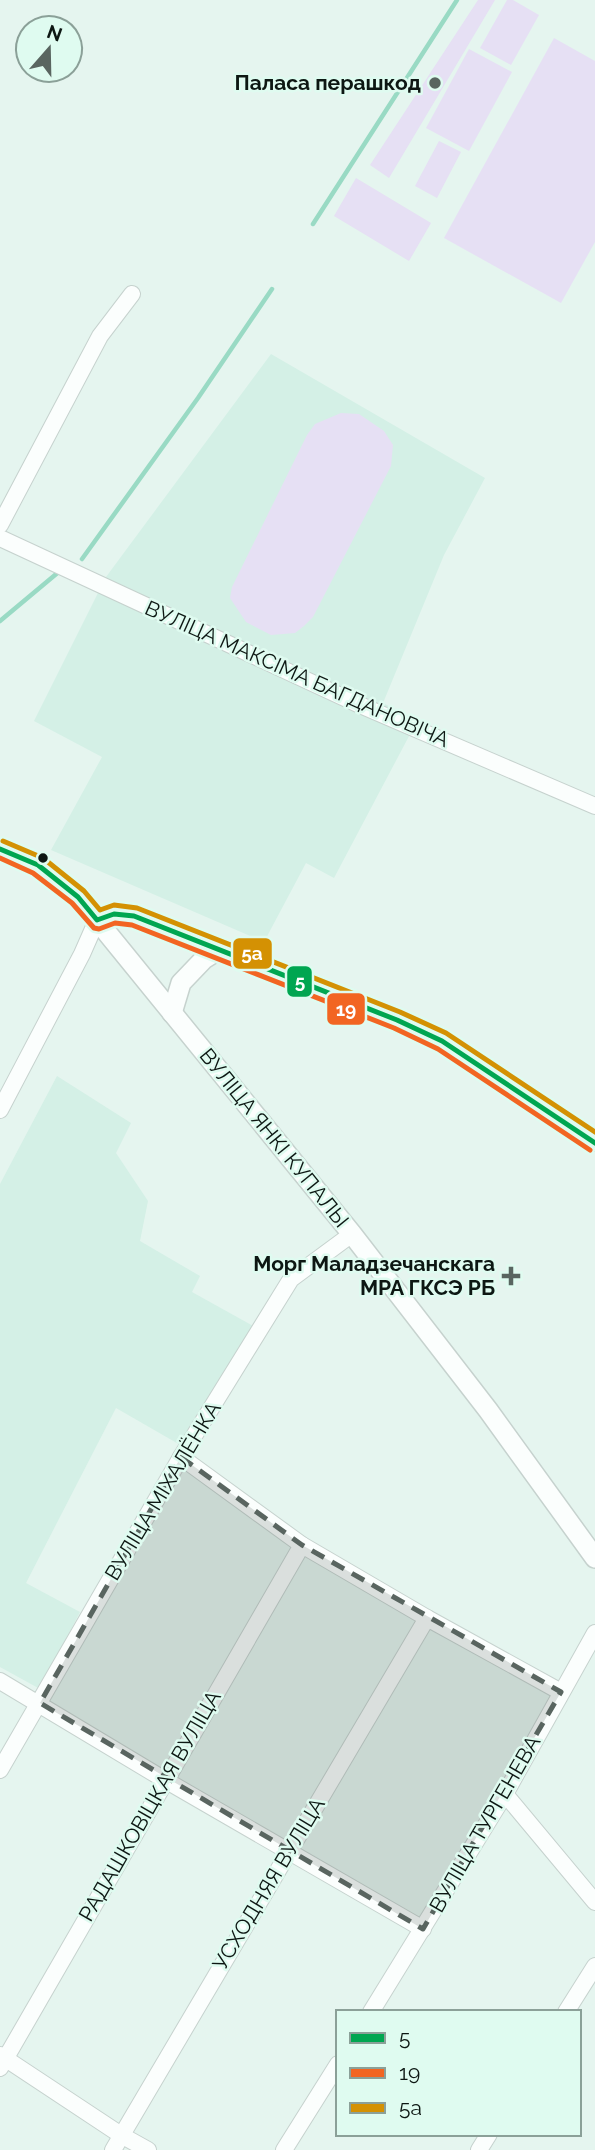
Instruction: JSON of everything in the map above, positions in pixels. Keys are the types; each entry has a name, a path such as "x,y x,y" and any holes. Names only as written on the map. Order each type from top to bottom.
{"main road":[{"name":"ВУЛІЦА ЯНКІ КУПАЛЫ","path":"0,849 38,865 78,897 352,1234 488,1410 595,1558"},
{"path":"172,1013 181,983 204,959 220,949"}],"street":[{"path":"0,525 100,336 132,294"},
{"name":"ВУЛІЦА МАКСІМА БАГДАНОВІЧА","path":"0,538 360,705 595,806"},
{"path":"0,1110 82,954 97,920 114,915 134,916 397,1020 442,1041 595,1142"},
{"name":"ВУЛІЦА МІХАЛЁНКА","path":"0,1770 181,1457 291,1279 352,1234"},
{"path":"181,1457 302,1545 561,1692"},
{"name":"РАДАШКОВІЦКАЯ ВУЛІЦА","path":"2,2061 302,1545"},
{"name":"УСХОДНЯЯ ВУЛІЦА","path":"113,2150 427,1618"},
{"name":"ВУЛІЦА ТУРГЕНЕВА","path":"372,2010 505,1794 595,1633"},
{"path":"0,1681 165,1780 423,1928"},
{"path":"505,1794 595,1902"},
{"path":"567,2010 595,1966"},
{"path":"2,2061 148,2150"},
{"path":"284,2150 336,2067"}],"highlighted area":[{"path":"181,1457 302,1545 561,1692 423,1929 40,1703"}],"shaded area":[{"name":"Паласа перашкод","path":"478,0 495,0 389,178 370,165"},
{"path":"507,0 513,0 539,15 511,65 480,48"},
{"path":"554,38 595,61 595,242 561,303 444,238"},
{"path":"469,49 512,72 469,151 426,128"},
{"path":"439,141 461,152 437,198 415,186"},
{"path":"356,178 431,223 409,261 334,216"},
{"path":"271,354 485,478 444,555 383,703 417,721 334,878 306,863 264,942 51,850 102,757 34,721 106,577"},
{"path":"341,413 359,414 384,431 393,445 391,466 313,617 295,633 271,635 246,622 230,598 232,587 307,435 315,424"},
{"path":"57,1076 131,1123 116,1153 148,1201 140,1241 200,1276 192,1292 255,1327 182,1446 116,1408 26,1583 80,1612 40,1689 0,1667 0,1184"}],"waterway":[{"path":"313,224 457,0"},
{"path":"82,559 198,398 272,289"},
{"path":"0,621 61,570"}],"transit line":[{"name":"5а","path":"3,841 43,858 84,891 100,910 114,905 137,908 400,1012 446,1033 595,1132"},
{"name":"5","path":"0,849 38,865 78,897 97,920 114,914 134,916 397,1020 442,1041 595,1143"},
{"name":"19","path":"0,858 33,873 72,903 94,928 99,929 115,923 132,925 394,1028 438,1049 590,1150"}],"place":[{"name":"Паласа перашкод","path":"435,83"},
{"name":"Морг Маладзечанскага МРА ГКСЭ РБ","path":"511,1276"}]}
